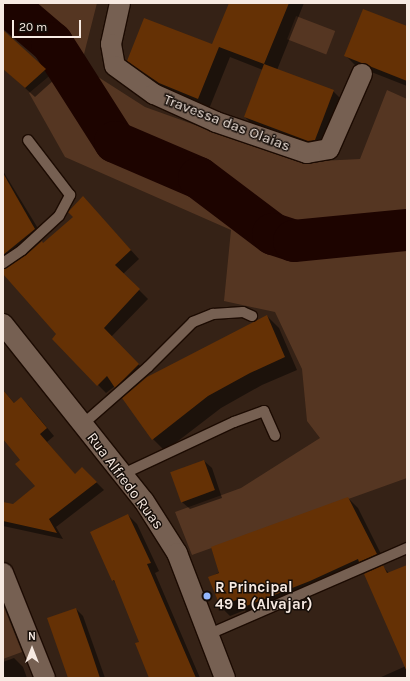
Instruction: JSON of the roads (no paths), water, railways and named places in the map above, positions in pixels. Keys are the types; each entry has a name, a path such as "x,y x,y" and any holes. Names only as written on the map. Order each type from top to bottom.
{"street":[{"name":"Travessa das Olaias","path":"120,3 111,44 115,66 161,97 216,122 307,153 329,149 362,74"},
{"name":"Rua Alfredo Ruas","path":"3,324 144,501 177,553 207,635 225,678"},
{"path":"3,573 45,678"}],"lane":[{"path":"3,263 22,250 59,216 70,195 28,140"},
{"path":"83,424 148,367 193,322 213,314 243,312 252,316"},
{"path":"123,474 234,422 264,411 275,436"},
{"path":"207,635 407,548"}],"waterway":[{"path":"5,3 52,43 115,142 199,178 273,234 294,241 407,230"}],"place":[{"name":"R Principal 49 B (Alvajar)","path":"207,596"}]}
